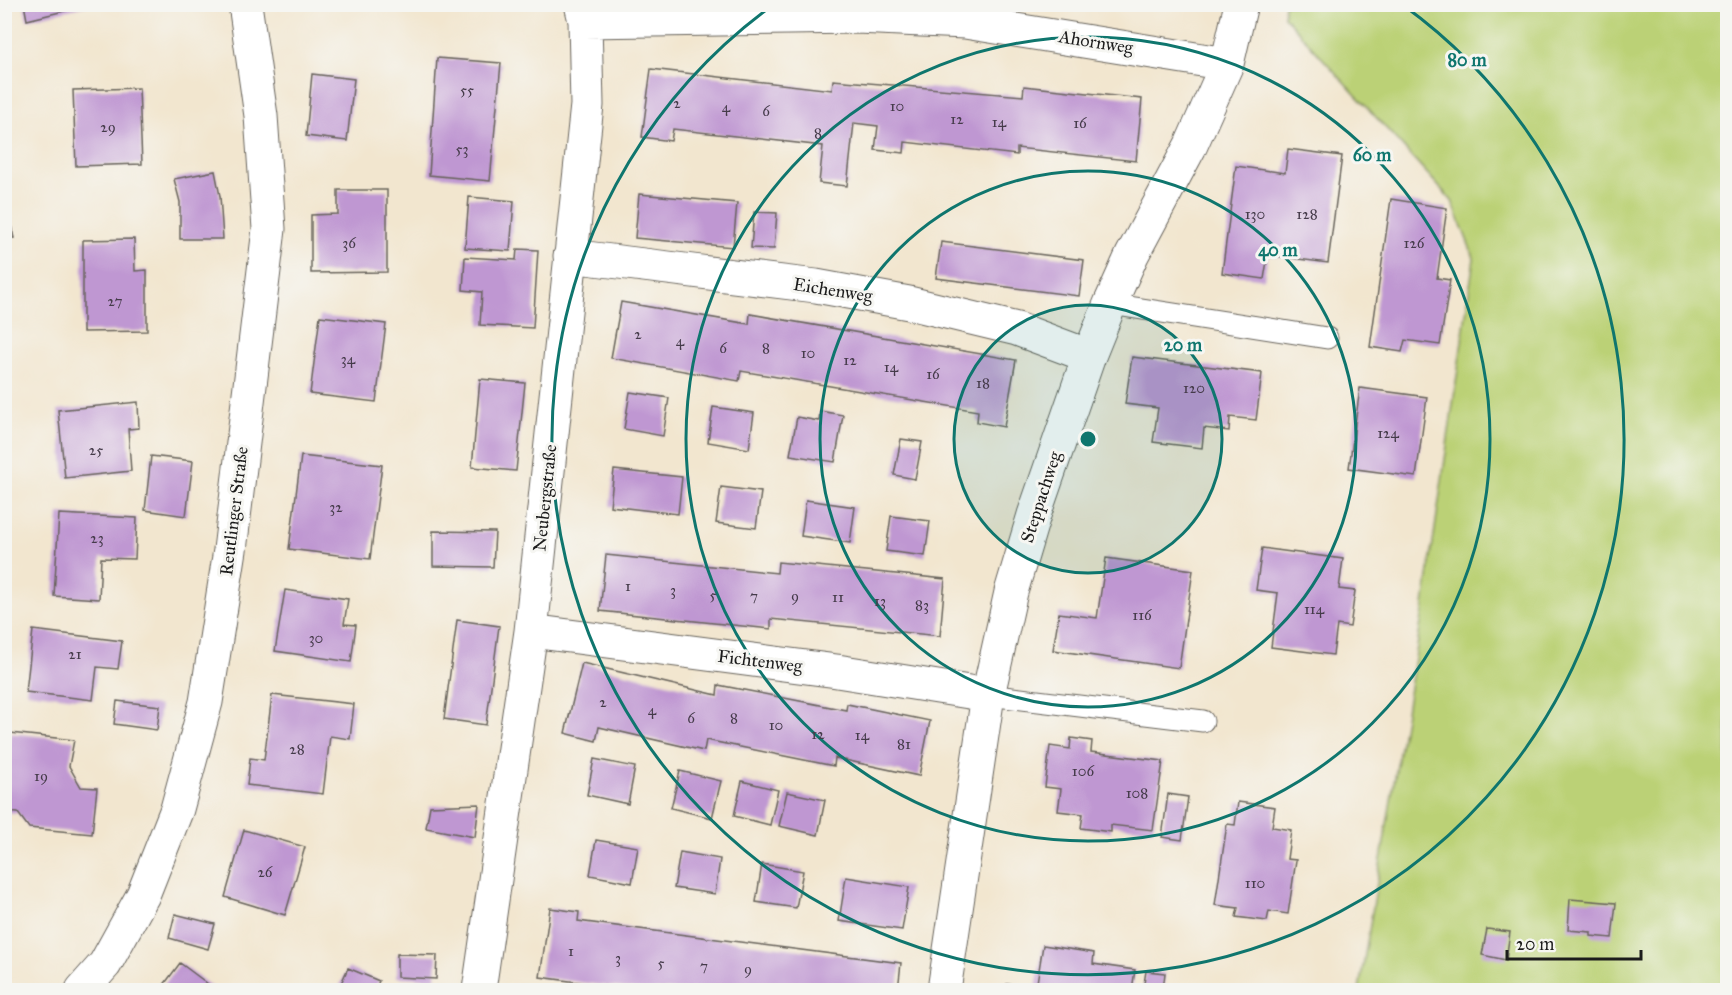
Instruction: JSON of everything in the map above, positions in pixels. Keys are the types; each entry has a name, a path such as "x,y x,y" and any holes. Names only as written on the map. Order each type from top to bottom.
{"street":[{"name":"Reutlinger Straße","path":"82,990 105,964 143,895 177,808 206,702 230,550 269,229 261,116 245,4"},
{"name":"Steppachweg","path":"944,990 988,695 1011,592 1030,526 1089,356 1110,304 1132,255 1191,145 1227,64 1241,4"},
{"name":"Ahornweg","path":"583,13 857,17 965,13 1227,64"},
{"name":"Neubergstraße","path":"479,990 531,631 587,105 583,13"},
{"name":"Eichenweg","path":"570,256 816,286 886,299 1017,329 1089,356"},
{"name":"Fichtenweg","path":"531,631 837,671 988,695"}],"lane":[{"path":"1110,304 1327,338"},
{"path":"988,695 1203,721"}],"green space":[{"path":"1284,4 1727,5 1727,990 1359,990 1424,605 1474,258 1452,201 1284,16"}],"building":[{"path":"24,4 89,4 89,5 27,20"},
{"path":"437,58 501,63 490,181 429,175"},
{"path":"651,69 832,90 833,80 1023,96 1024,86 1142,99 1136,161 1017,148 1017,155 905,142 904,153 875,150 878,126 854,123 847,186 819,183 823,146 673,129 671,141 642,137"},
{"path":"312,74 354,79 347,141 306,136"},
{"path":"139,88 142,164 76,166 73,90"},
{"path":"1288,149 1342,156 1328,263 1268,255 1264,279 1222,273 1236,166 1285,173"},
{"path":"215,171 220,196 223,239 180,239 180,202 174,179"},
{"path":"338,190 387,190 387,272 311,273 311,215 338,214"},
{"path":"4,194 14,238 4,239"},
{"path":"639,194 737,203 733,247 635,238"},
{"path":"469,197 514,201 510,251 465,248"},
{"path":"1391,199 1447,208 1437,278 1450,280 1440,345 1405,340 1402,352 1370,347"},
{"path":"754,212 777,213 774,249 751,248"},
{"path":"134,239 135,271 147,270 147,331 83,332 83,240"},
{"path":"941,242 1084,260 1079,296 936,278"},
{"path":"517,249 538,250 533,328 480,325 482,292 463,290 465,257 516,260"},
{"path":"621,302 749,324 750,314 1016,360 1004,427 977,422 978,411 741,371 739,381 611,358"},
{"path":"320,316 386,324 376,402 310,394"},
{"path":"1132,357 1262,373 1256,420 1230,417 1229,431 1204,428 1202,448 1153,442 1158,408 1125,404"},
{"path":"480,379 525,383 516,471 472,467"},
{"path":"1360,388 1427,397 1416,477 1349,468"},
{"path":"630,392 669,398 663,436 624,429"},
{"path":"138,402 139,428 128,429 131,471 65,478 58,410"},
{"path":"713,407 754,413 749,449 708,442"},
{"path":"820,411 843,415 835,462 790,455 797,417 819,421"},
{"path":"901,439 922,442 915,479 894,475"},
{"path":"151,456 193,461 186,516 145,510"},
{"path":"301,456 382,465 370,559 289,549"},
{"path":"614,470 682,477 678,514 610,506"},
{"path":"721,487 761,492 756,528 716,523"},
{"path":"806,500 855,507 850,543 801,536"},
{"path":"59,514 137,518 135,559 101,558 99,599 54,596"},
{"path":"891,516 930,521 925,556 886,551"},
{"path":"433,531 495,532 493,567 433,566"},
{"path":"1262,548 1343,559 1339,589 1355,591 1350,627 1337,625 1333,655 1271,647 1278,593 1256,590"},
{"path":"606,555 777,573 778,562 945,579 940,636 771,619 771,629 600,611"},
{"path":"1106,558 1193,570 1179,668 1053,650 1059,613 1097,618"},
{"path":"285,590 348,599 344,624 356,625 351,662 275,651"},
{"path":"457,620 499,626 486,725 444,719"},
{"path":"33,630 122,641 118,669 97,667 93,700 26,692"},
{"path":"582,663 717,695 718,685 846,710 847,704 930,721 919,776 835,758 834,766 706,740 704,751 599,727 596,741 565,733"},
{"path":"272,695 354,704 350,739 330,736 323,794 247,785 250,758 264,760"},
{"path":"117,701 160,706 157,730 114,724"},
{"path":"10,733 74,740 69,766 81,787 97,788 92,834 29,828 18,813 4,812 4,788"},
{"path":"1071,738 1092,741 1091,752 1163,761 1153,830 1111,825 1111,832 1081,828 1083,814 1058,811 1061,789 1045,787 1050,746 1070,749"},
{"path":"594,759 635,767 628,804 587,795"},
{"path":"680,771 721,781 712,818 671,808"},
{"path":"742,781 778,790 770,825 734,816"},
{"path":"787,792 825,800 818,835 779,826"},
{"path":"1168,794 1188,797 1182,840 1162,837"},
{"path":"1238,802 1275,807 1272,827 1291,830 1287,859 1296,860 1288,914 1269,911 1267,921 1236,917 1238,908 1215,905 1227,824 1235,825"},
{"path":"479,804 475,837 426,828 430,806"},
{"path":"244,830 305,847 285,915 225,897"},
{"path":"596,840 638,847 632,883 590,875"},
{"path":"680,852 720,859 715,894 674,888"},
{"path":"762,864 803,871 796,908 756,902"},
{"path":"846,877 909,887 902,930 839,921"},
{"path":"1570,899 1616,903 1612,938 1591,936 1591,932 1568,930"},
{"path":"550,908 579,912 578,921 901,963 898,990 637,990 540,977"},
{"path":"175,914 215,924 208,949 169,938"},
{"path":"1487,929 1510,932 1506,960 1482,955"},
{"path":"1043,945 1094,953 1093,964 1135,970 1132,990 1007,990 1007,984 1036,989"},
{"path":"397,954 437,955 436,979 397,977"},
{"path":"180,963 216,990 160,990"},
{"path":"348,968 379,981 375,990 338,990"},
{"path":"1146,971 1165,973 1163,990 1143,990"}]}
